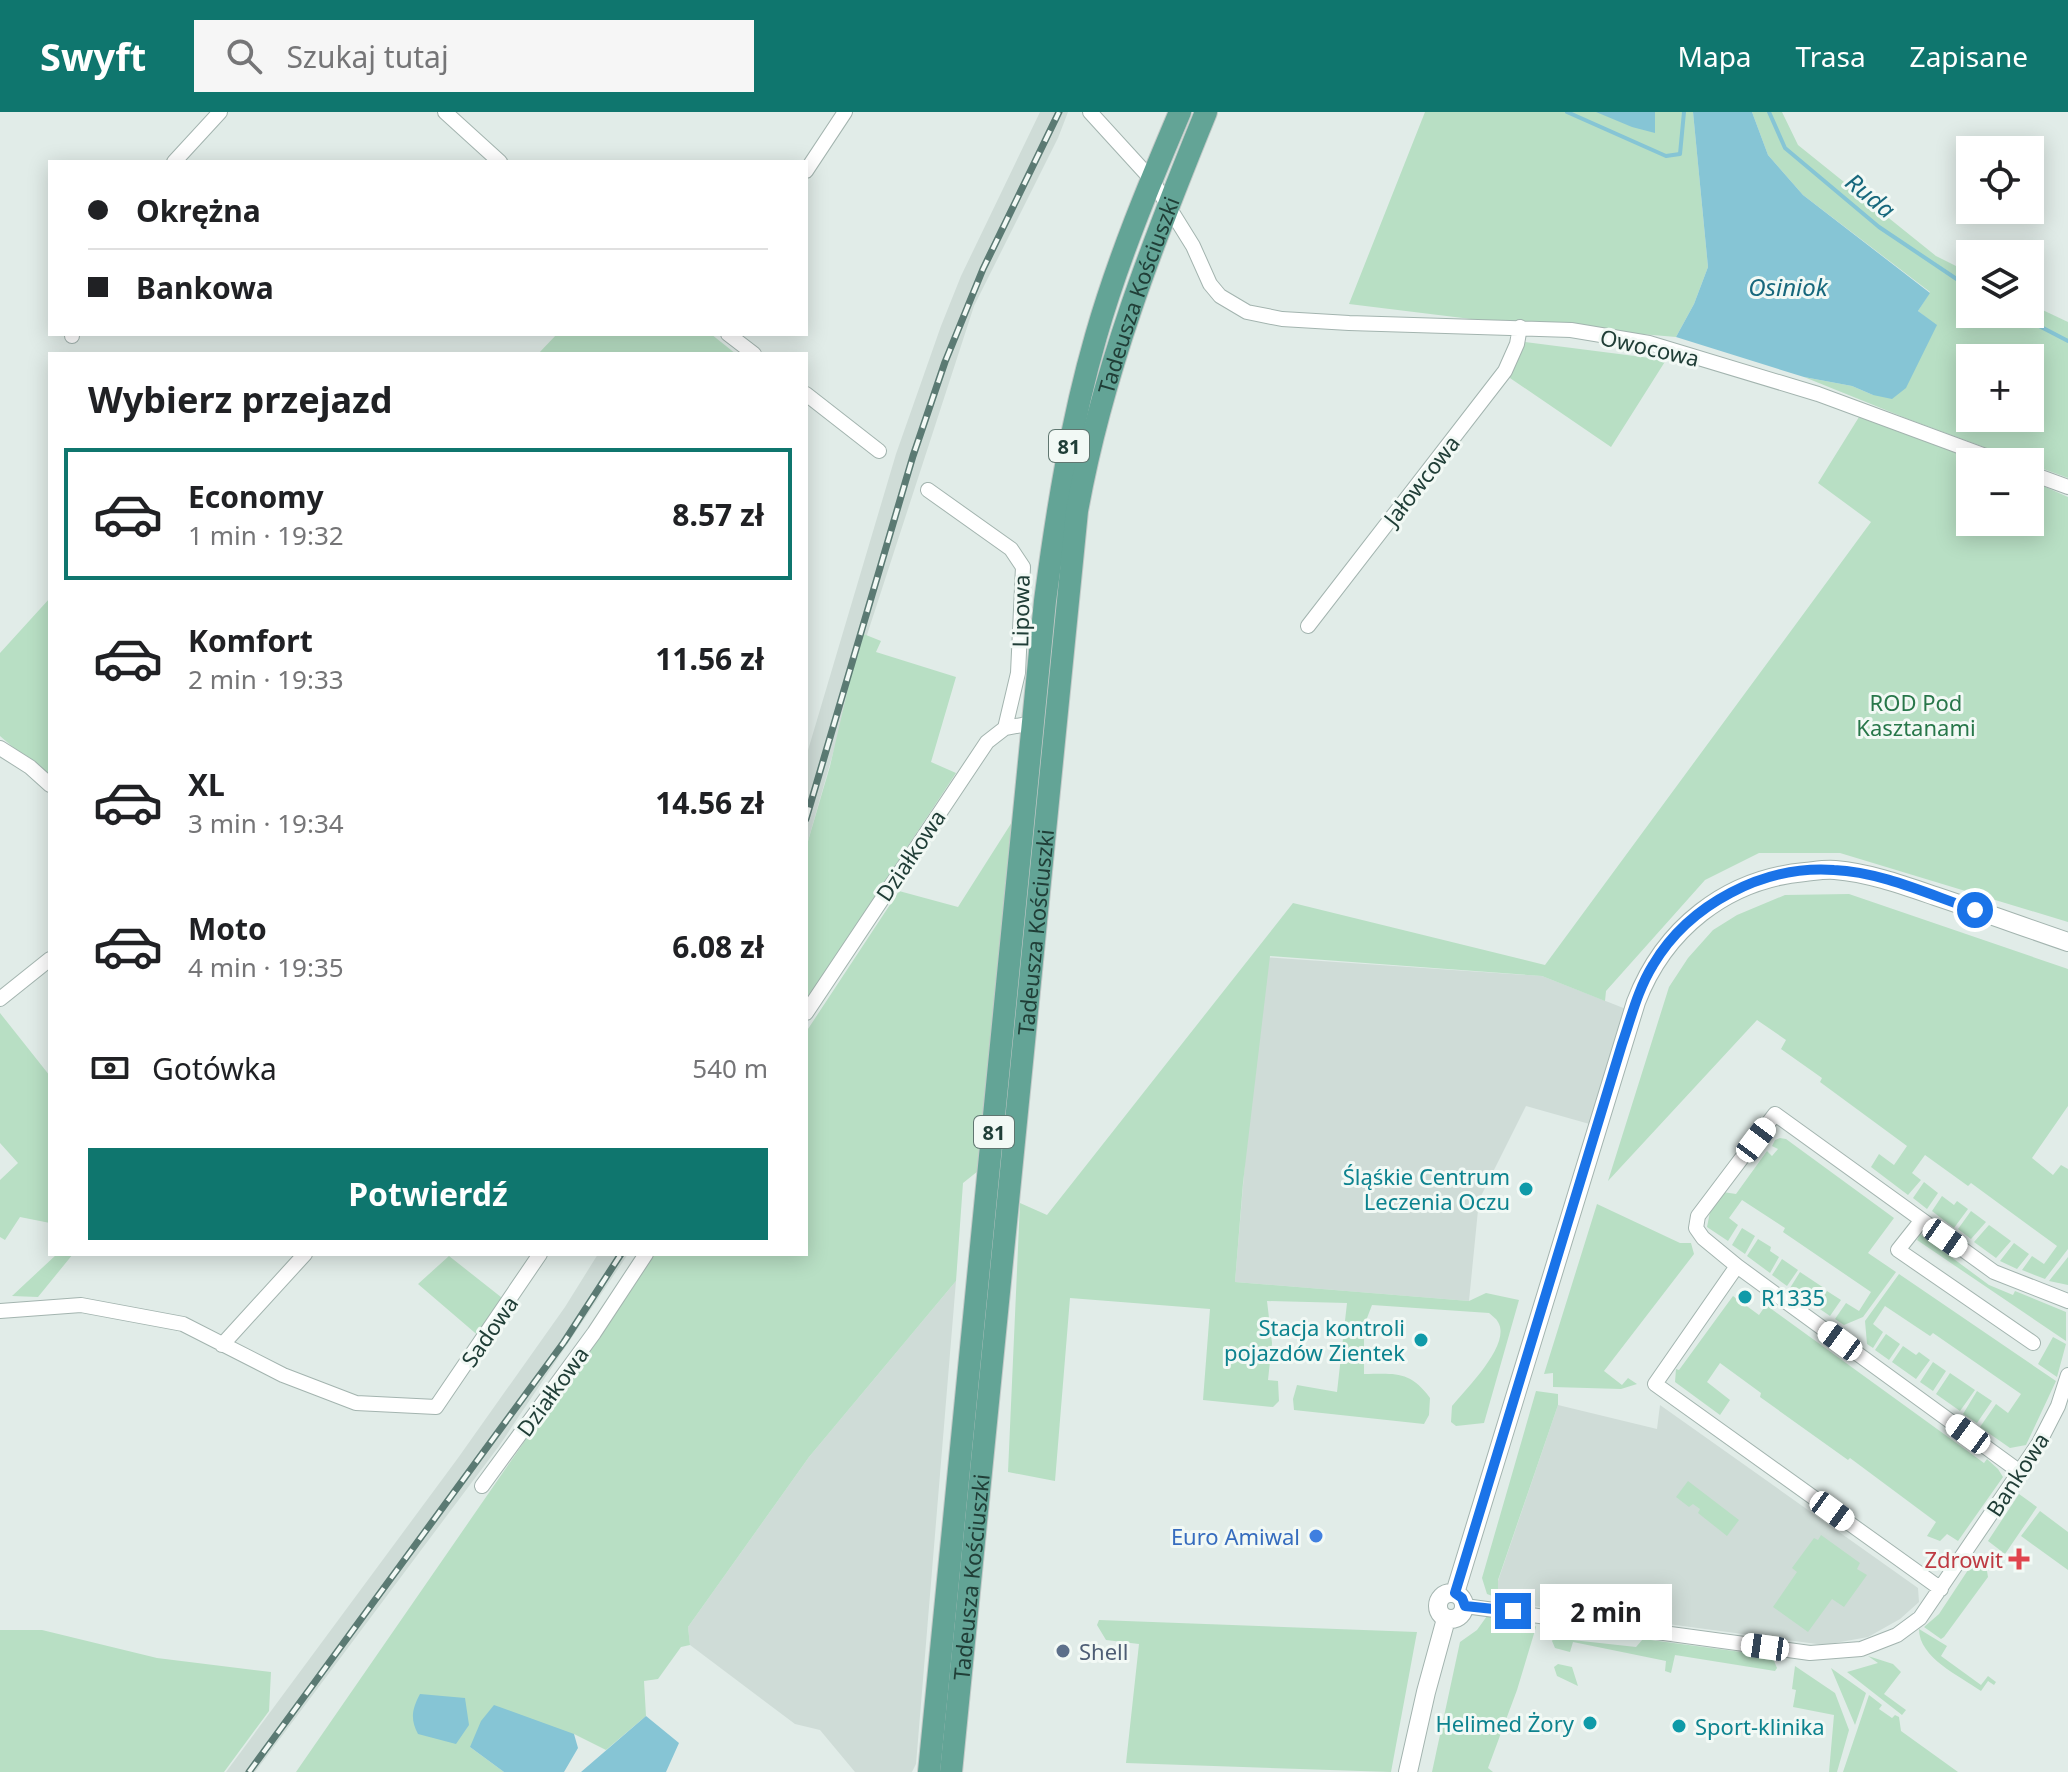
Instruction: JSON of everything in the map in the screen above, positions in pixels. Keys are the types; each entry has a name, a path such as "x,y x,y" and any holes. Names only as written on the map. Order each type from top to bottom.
{"main road":[{"name":"Tadeusza Kościuszki","path":"927,1767 1045,601 1070,439 1096,334 1118,268 1180,112"},
{"name":"Tadeusza Kościuszki","path":"951,1772 1056,697 1077,511 1119,341 1139,280 1206,112"}],"street":[{"path":"176,160 220,112"},
{"path":"445,112 498,160"},
{"path":"808,168 845,112"},
{"name":"Owocowa","path":"1090,112 1152,180 1193,246 1210,284 1220,296 1247,312 1282,319 1349,323 1571,330 1663,347 1818,394 1964,448"},
{"name":"Jałowcowa","path":"1308,626 1505,371 1517,344 1520,327"},
{"path":"731,336 751,352"},
{"path":"808,396 879,451"},
{"path":"2044,478 2068,487"},
{"name":"Lipowa","path":"928,490 1011,549 1023,567 1018,673 1005,728"},
{"path":"1005,728 1033,723"},
{"name":"Działkowa","path":"808,1010 971,764 987,742 1005,728"},
{"path":"1,751 30,767 48,783"},
{"path":"1408,1772 1446,1619 1438,1609 1438,1602 1442,1596 1460,1600 1636,1002 1652,967 1679,931 1701,912 1741,887 1779,874 1834,869 1883,879 2068,942"},
{"path":"0,999 48,961"},
{"path":"2020,1472 1737,1266 1703,1238 1696,1228 1698,1216 1775,1114 1994,1272 2068,1301"},
{"path":"1921,1221 1898,1250 2033,1343"},
{"path":"0,1311 81,1305 183,1324 222,1345 303,1256"},
{"name":"Sadowa","path":"222,1345 283,1375 356,1403 436,1407 539,1256"},
{"name":"Działkowa","path":"482,1486 594,1333 645,1256"},
{"path":"1737,1266 1655,1384 1941,1589"},
{"name":"Bankowa","path":"1460,1600 1798,1652 1861,1649 1897,1635 1920,1618 2051,1422 2068,1375"}],"shaded area":[{"path":"1040,112 1068,112 974,306 866,638 808,841 808,750 896,454 961,276"},
{"path":"1262,957 1542,976 1626,1009 1593,1125 1526,1106 1479,1200 1469,1301 1235,1282"},
{"path":"597,1256 627,1256 499,1446 255,1772 226,1772 458,1458 565,1307"},
{"path":"956,1281 916,1764 912,1772 855,1772 820,1730 795,1724 690,1645 688,1627 809,1457"},
{"path":"1558,1405 1657,1429 1660,1405 1918,1588 1919,1602 1900,1619 1868,1637 1824,1645 1497,1601 1498,1581"}],"green space":[{"path":"1425,112 1693,112 1708,267 1694,304 1676,337 1479,320 1349,304"},
{"path":"1752,112 1782,112 1798,145 1936,256 1956,266 1956,328 2044,328 2044,311 2068,322 2068,478 2044,469 2044,448 1987,448 1804,377 1852,386 1873,395 1928,319 1918,311 1930,292 1803,195 1768,155"},
{"path":"555,336 714,336 734,352 540,352"},
{"path":"1525,342 1666,360 1611,447 1507,376"},
{"name":"ROD Pod Kasztanami","path":"1859,417 1956,453 1956,536 2044,536 2044,486 2068,497 2068,922 1840,853 1759,853 1705,880 1606,991 1605,1001 1542,976 1270,956 1243,1183 1235,1282 1469,1301 1486,1293 1519,1300 1484,1423 1456,1426 1451,1422 1452,1406 1485,1366 1499,1342 1501,1331 1498,1322 1489,1313 1372,1305 1364,1326 1364,1374 1401,1376 1415,1382 1430,1398 1429,1415 1424,1424 1294,1410 1297,1385 1337,1392 1347,1303 1267,1301 1272,1343 1268,1380 1278,1381 1279,1401 1273,1407 1203,1400 1210,1309 1070,1298 1055,1481 1008,1472 1020,1203 1047,1215 1293,903 1545,965 1871,522 1818,483"},
{"path":"48,600 48,777 0,736 0,653"},
{"path":"861,633 881,641 876,652 956,677 931,762 956,773 808,998 808,841 830,766"},
{"path":"1012,822 978,1171 963,1183 956,1281 809,1457 688,1627 690,1645 681,1647 658,1679 644,1681 646,1716 606,1750 574,1734 470,1747 504,1772 296,1772 653,1256 808,1256 808,1029 899,891 958,907"},
{"path":"1849,894 2068,969 2068,1106 2032,1158 2053,1175 2061,1165 2068,1169 2068,1249 2045,1279 2022,1270 2032,1256 2044,1264 2057,1246 1971,1183 1968,1186 1925,1155 1912,1173 1921,1180 1908,1195 1871,1167 1879,1154 1894,1165 1907,1146 1820,1082 1822,1078 1781,1049 1786,1040 1757,1020 1608,1181 1669,987 1688,958 1713,930 1737,915 1785,895"},
{"path":"0,1013 48,1073 48,1223 20,1217 5,1240 0,1237 0,1180 18,1163 0,1143"},
{"path":"1780,1138 1786,1139 1894,1218 1868,1253 1896,1272 1863,1317 1844,1325 1835,1319 1846,1303 1859,1311 1871,1292 1783,1232 1785,1228 1742,1200 1729,1218 1738,1225 1728,1241 1707,1227 1710,1212 1723,1192 1736,1194 1767,1151 1772,1156 1778,1149 1772,1146"},
{"path":"1924,1182 1938,1193 1927,1209 1913,1198"},
{"path":"1942,1196 1954,1205 1957,1201 1968,1209 1954,1228 1932,1211"},
{"path":"1597,1204 1680,1243 1691,1243 1694,1254 1604,1371 1622,1385 1628,1378 1637,1384 1621,1389 1553,1387 1553,1373 1544,1374"},
{"path":"1971,1211 1986,1222 1971,1239 1958,1229"},
{"path":"1989,1225 2011,1241 1996,1258 1974,1242"},
{"path":"1742,1228 1755,1236 1745,1254 1732,1245"},
{"path":"1920,1234 1989,1285 2013,1295 2015,1291 2066,1312 2066,1341 1917,1240"},
{"path":"1758,1239 1779,1257 1770,1273 1747,1256"},
{"path":"2014,1243 2029,1254 2017,1269 2000,1261"},
{"path":"55,1256 71,1256 38,1297 12,1296"},
{"path":"449,1256 506,1301 481,1338 418,1284"},
{"path":"2068,1257 2068,1285 2049,1281"},
{"path":"1782,1259 1798,1270 1787,1286 1772,1275"},
{"path":"1800,1272 1824,1288 1814,1305 1790,1288"},
{"path":"1899,1274 2056,1381 2026,1445 2010,1448 1980,1427 1996,1404 2008,1413 2021,1394 1933,1333 1930,1336 1885,1306 1873,1324 1883,1332 1873,1348 1867,1344 1865,1321"},
{"path":"1827,1291 1841,1300 1830,1316 1817,1307"},
{"path":"1733,1296 1759,1315 1766,1305 1984,1463 1987,1459 1998,1469 2003,1477 1958,1541 1947,1534 1940,1541 1927,1536 1936,1522 1760,1397 1761,1393 1720,1363 1707,1382 1730,1400 1720,1415 1675,1382 1676,1369 1679,1370"},
{"path":"1886,1334 1900,1344 1889,1360 1875,1350"},
{"path":"2053,1337 2066,1344 2057,1377 2038,1364"},
{"path":"1903,1346 1930,1360 1916,1379 1892,1362"},
{"path":"1933,1362 1946,1371 1933,1391 1920,1382"},
{"path":"1950,1373 1975,1390 1960,1411 1936,1394"},
{"path":"1536,1391 1558,1394 1558,1405 1498,1580 1498,1598 1487,1594 1482,1578"},
{"path":"1977,1391 1992,1401 1977,1423 1963,1414"},
{"path":"1688,1481 1739,1520 1727,1536 1698,1513 1700,1509 1693,1504 1689,1507 1676,1497"},
{"path":"2019,1494 2037,1507 2005,1554 1988,1541"},
{"path":"2040,1511 2068,1532 2068,1570 2021,1536"},
{"path":"1821,1535 1860,1563 1857,1569 1867,1575 1844,1607 1832,1599 1808,1632 1773,1607 1797,1572 1792,1568 1814,1538 1818,1540"},
{"path":"1981,1564 1988,1577 1941,1639 1924,1627 1939,1614 1970,1567"},
{"path":"1487,1616 1533,1623 1536,1627 1488,1768 1493,1772 1432,1772 1460,1642 1477,1630"},
{"path":"1099,1620 1417,1632 1391,1772 1126,1763 1139,1644 1106,1640 1097,1625"},
{"path":"1919,1629 1947,1646 1941,1656 1981,1685 1988,1676 1996,1682 1994,1685 1988,1681 1981,1691 1942,1665 1926,1649"},
{"path":"0,1630 42,1630 157,1658 271,1672 269,1711 224,1772 0,1772"},
{"path":"1554,1638 1636,1647 1643,1639 1772,1656 1777,1668 1775,1671 1675,1655 1671,1673 1665,1671 1666,1661 1573,1642 1570,1652 1555,1648"},
{"path":"1868,1656 1893,1664 1901,1672 1884,1694 1906,1710 1902,1715 1847,1672 1878,1663"},
{"path":"1558,1664 1572,1667 1578,1686 1557,1676 1554,1667"},
{"path":"1795,1666 1835,1693 1849,1730 1837,1772 1829,1772 1834,1715 1793,1707"},
{"path":"1831,1668 1866,1693 1855,1725"},
{"path":"1869,1695 1882,1705 1879,1709 1892,1718 1895,1715 1899,1717 1901,1731 1958,1772 1843,1772"}],"water":[{"path":"1596,112 1655,112 1655,133 1632,127"},
{"name":"Osiniok","path":"1693,112 1752,112 1768,155 1803,195 1930,293 1918,311 1937,325 1906,388 1892,399 1852,386 1804,377 1676,337 1694,304 1708,267"},
{"path":"420,1694 465,1698 469,1725 456,1744 418,1734 413,1714"},
{"path":"494,1705 574,1734 578,1748 564,1772 504,1772 470,1747 481,1721"},
{"path":"646,1716 679,1743 666,1772 581,1772"}],"waterway":[{"name":"Ruda","path":"1567,112 1666,156 1680,154 1684,112"},
{"name":"Ruda","path":"1769,112 1785,148 1879,227 1956,279"},
{"name":"Ruda","path":"2043,328 2068,341"}],"railway":[{"path":"808,812 913,456 945,362 983,269 1059,112"},
{"path":"249,1772 564,1342 620,1256"}],"place":[{"name":"Śląśkie Centrum Leczenia Oczu","path":"1526,1189"},
{"name":"R1335","path":"1745,1297"},
{"name":"Stacja kontroli pojazdów Zientek","path":"1421,1340"},
{"name":"Euro Amiwal","path":"1316,1536"},
{"name":"Zdrowit","path":"2019,1559"},
{"name":"Shell","path":"1063,1651"},
{"name":"Helimed Żory","path":"1590,1723"},
{"name":"Sport-klinika","path":"1679,1726"}],"route":[{"path":"1513,1611 1465,1606 1462,1598 1455,1593 1622,1044 1644,981 1660,954 1701,912 1741,887 1779,874 1834,869 1883,879 1975,910"}]}
